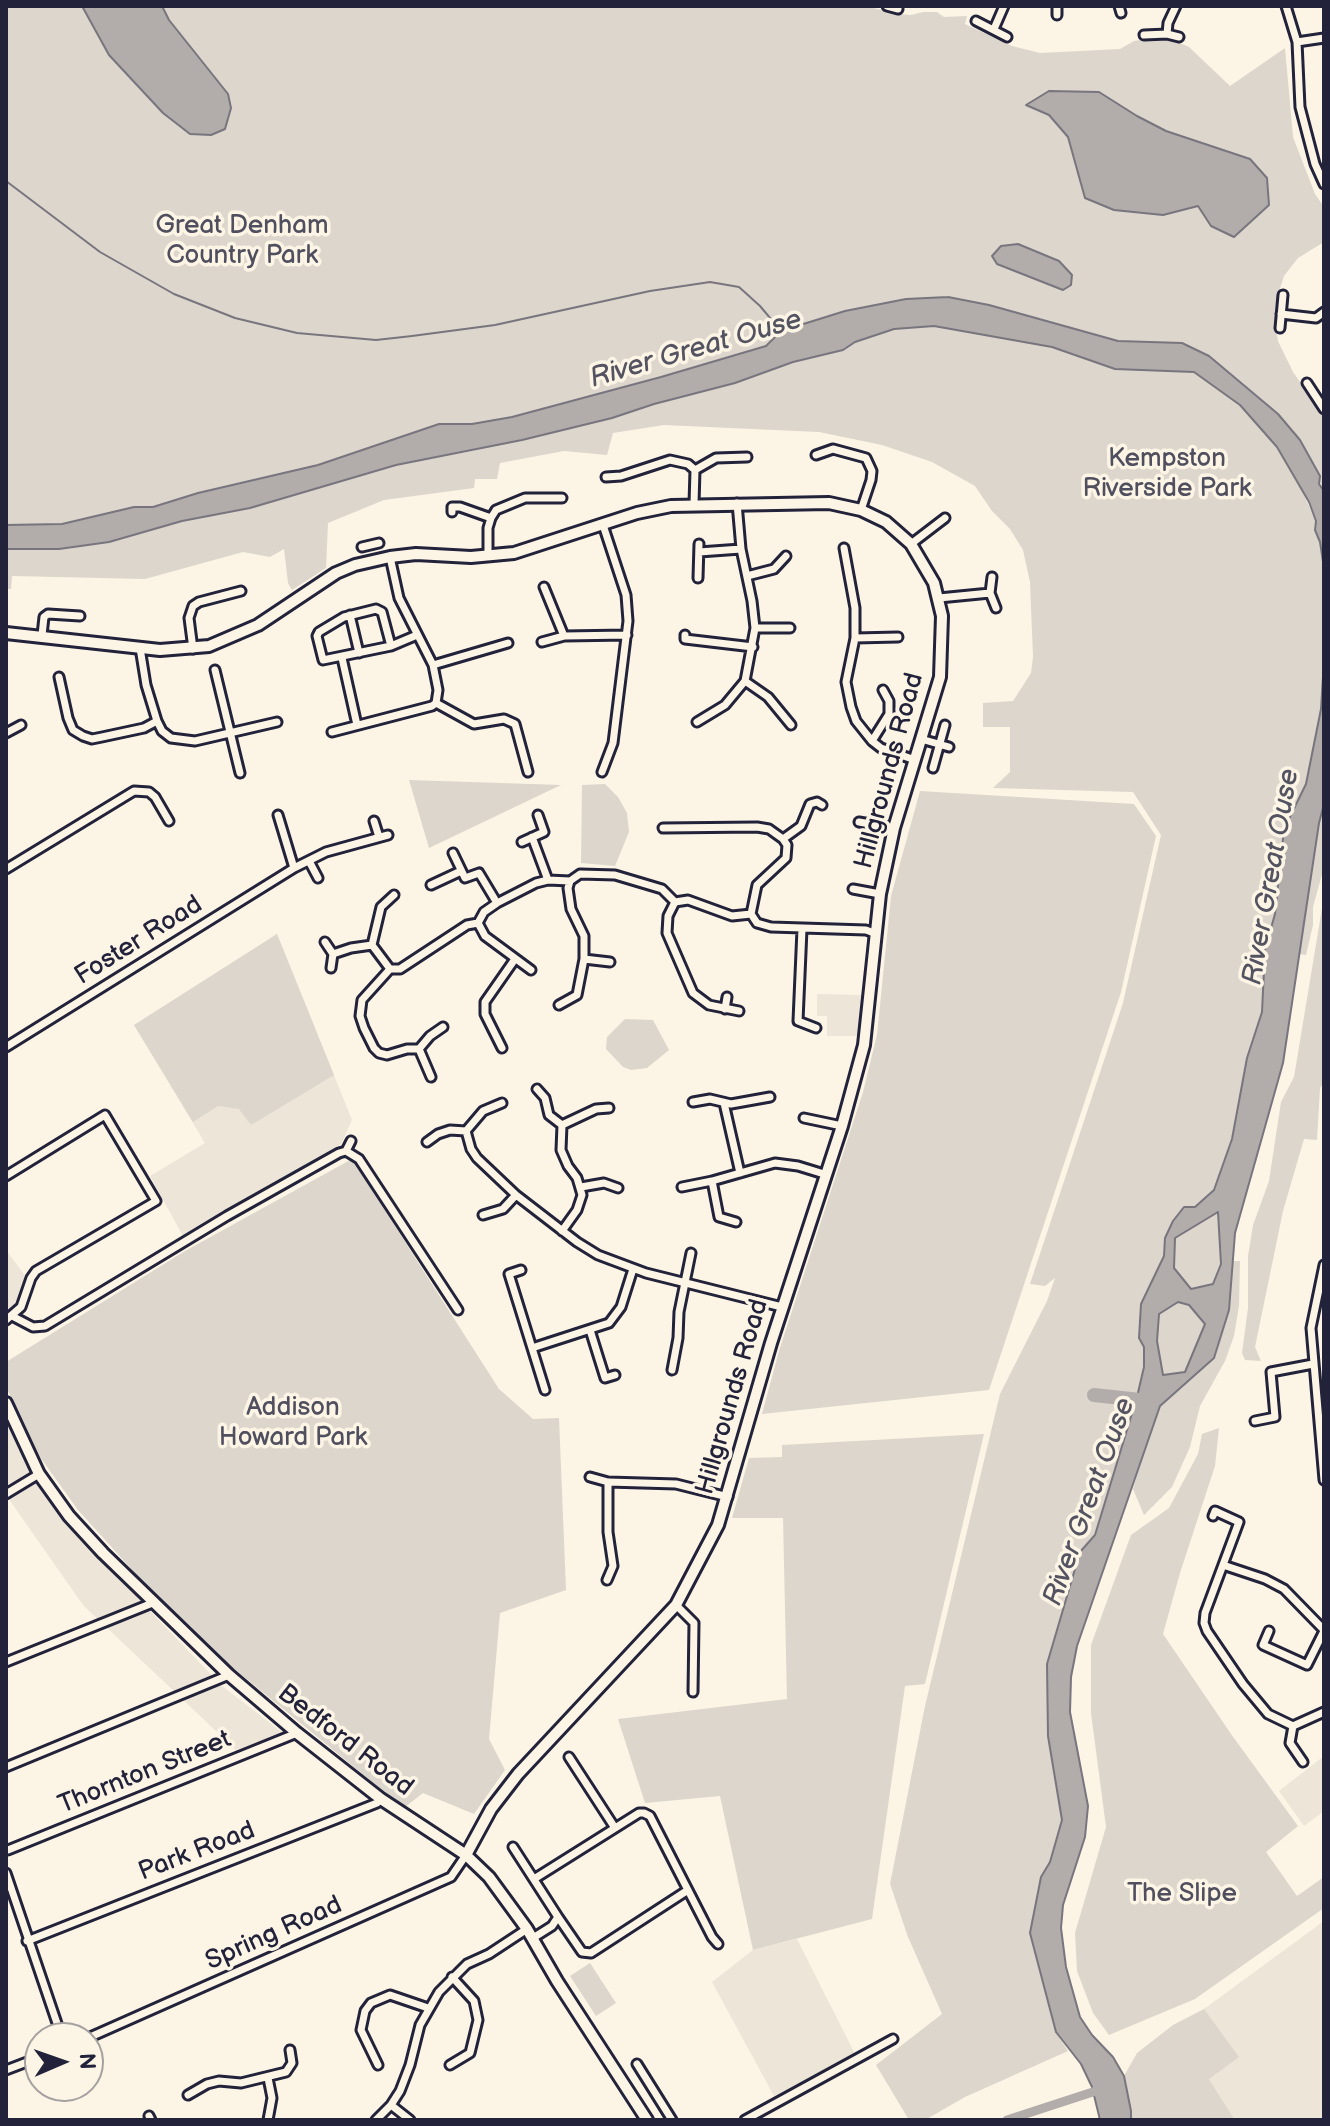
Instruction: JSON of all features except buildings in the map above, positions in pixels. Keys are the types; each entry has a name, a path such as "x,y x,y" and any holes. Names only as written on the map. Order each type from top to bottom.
{"street":[{"path":"887,6 898,9"},
{"path":"994,29 1004,6"},
{"path":"1167,34 1168,23 1176,6"},
{"path":"1286,6 1297,42 1300,107 1315,164 1324,184"},
{"path":"976,21 1007,37"},
{"path":"1144,35 1179,37"},
{"path":"1297,42 1324,38"},
{"path":"1280,328 1283,295"},
{"path":"1281,314 1309,319 1324,312"},
{"path":"1307,383 1324,409"},
{"path":"1315,396 1324,391"},
{"path":"816,455 833,449 866,458 872,471 861,510"},
{"path":"695,470 716,458 738,454 747,457"},
{"path":"611,474 630,474 670,460 688,464 695,470"},
{"path":"694,504 695,470"},
{"path":"488,556 491,518 496,510 525,498 557,495"},
{"path":"697,722 725,705 745,681 753,647 755,628 741,549 737,503"},
{"name":"Hillgrounds Road","path":"6,633 140,648 193,649 240,635 336,573 374,559 416,554 488,556 531,549 653,509 694,504 829,503 861,510 886,522 911,544 927,569 939,598 943,635 940,677 894,828 880,894 864,1045 842,1126 782,1307 718,1525 676,1605 518,1774 491,1809 466,1855"},
{"path":"451,508 468,509 491,518"},
{"path":"911,544 940,519"},
{"path":"602,772 613,743 620,670 627,635 626,595 603,525"},
{"path":"362,547 375,544 374,559"},
{"path":"698,578 699,548 741,549"},
{"path":"844,548 855,608 855,638 847,670 848,696 856,721 881,748 915,760"},
{"path":"747,576 774,569 786,556"},
{"path":"332,732 436,703 438,690 433,665 399,598 390,557"},
{"path":"992,577 990,593 996,608"},
{"path":"544,587 564,636"},
{"path":"193,649 189,618 193,606 224,590 241,591"},
{"path":"939,598 990,593"},
{"path":"391,646 380,609 350,615 317,636 323,660 391,646 417,635"},
{"path":"42,635 44,617 56,613 70,619 80,616"},
{"path":"350,615 359,653"},
{"path":"755,628 790,628"},
{"path":"542,642 564,636 627,635"},
{"path":"685,635 685,639 753,647"},
{"path":"855,638 898,637"},
{"path":"433,665 508,643"},
{"path":"140,648 146,685 162,731 182,741 195,741 277,722"},
{"path":"342,658 357,725"},
{"path":"215,670 223,684 240,773"},
{"path":"59,677 68,718 73,730 83,736 92,739 102,737 144,728 157,721"},
{"path":"745,681 768,697 791,725"},
{"path":"872,741 886,722 888,693"},
{"path":"436,703 474,724 504,719 515,724 528,772"},
{"path":"6,733 21,725"},
{"path":"933,768 945,725"},
{"path":"921,739 949,747"},
{"path":"609,757 617,761"},
{"path":"6,869 134,791 149,792 155,797 169,821"},
{"path":"783,839 801,826 810,804 817,802 822,805"},
{"path":"278,815 294,868"},
{"path":"522,842 544,832 538,815"},
{"name":"Foster Road","path":"9,1046 294,868 326,852 383,836 374,821"},
{"path":"859,822 894,828"},
{"path":"663,828 678,832 769,829 787,845 786,858 757,885 751,914 757,923 874,933"},
{"path":"532,837 548,880"},
{"path":"453,853 465,878 479,873 497,903"},
{"path":"309,861 318,878"},
{"path":"431,885 461,871"},
{"path":"478,923 484,912 497,903 548,880 570,881 580,874 615,875 662,889 675,902"},
{"path":"559,1005 577,995 584,959 584,936 571,909 570,881"},
{"path":"853,889 880,894"},
{"path":"372,945 381,907 394,895"},
{"path":"675,902 688,900 739,917 751,914"},
{"path":"675,902 668,916 667,933 688,985 709,1005 739,1011"},
{"path":"478,923 485,936 531,970"},
{"path":"443,1027 419,1049 407,1049 396,1055 379,1053 360,1016 362,1000 390,969 400,969 467,925 478,923"},
{"path":"802,929 798,1021 816,1028"},
{"path":"325,942 333,954 331,968"},
{"path":"333,954 372,945"},
{"path":"372,945 390,969"},
{"path":"502,1048 485,1014 485,1002 515,959"},
{"path":"584,959 610,962"},
{"path":"725,1009 727,997"},
{"path":"6,1035 9,1046"},
{"path":"419,1049 431,1077"},
{"path":"537,1089 545,1098 549,1115 562,1125"},
{"path":"693,1102 710,1099 724,1103 770,1097"},
{"path":"502,1103 483,1111 466,1131 467,1139 477,1158 516,1195 562,1231 598,1255 633,1269 782,1307"},
{"path":"724,1103 740,1173"},
{"path":"562,1125 596,1106 609,1108"},
{"path":"6,1176 105,1115 156,1201 36,1271 21,1307 9,1318 33,1327 45,1326 227,1216 346,1151 351,1141"},
{"path":"804,1118 842,1126"},
{"path":"562,1125 561,1150 581,1187 581,1202 562,1231"},
{"path":"427,1142 450,1130 466,1131"},
{"path":"346,1151 359,1159 458,1310"},
{"path":"682,1187 775,1163 824,1174"},
{"path":"712,1181 719,1217 736,1222"},
{"path":"581,1187 615,1183"},
{"path":"483,1215 503,1209 516,1195"},
{"path":"672,1370 691,1253"},
{"path":"1324,1265 1311,1328 1313,1364 1320,1398 1324,1480"},
{"path":"532,1348 609,1323 617,1315 633,1269"},
{"path":"521,1270 509,1274 545,1390"},
{"path":"590,1330 605,1378 615,1375"},
{"path":"1255,1421 1275,1417 1271,1372 1313,1364"},
{"name":"Bedford Road","path":"6,1403 39,1474 86,1536 229,1675 381,1799 466,1855 502,1891 647,2120"},
{"path":"6,1494 39,1474"},
{"path":"590,1477 608,1482 676,1484 728,1497"},
{"path":"607,1580 613,1566 608,1532 608,1482"},
{"path":"1213,1516 1215,1511 1239,1522 1205,1613 1207,1631 1268,1714 1293,1726 1324,1712"},
{"path":"1223,1565 1284,1589 1324,1630 1307,1665 1263,1645 1269,1631"},
{"path":"6,1662 155,1602"},
{"path":"676,1605 694,1623 693,1692"},
{"path":"6,1767 229,1675"},
{"path":"1293,1726 1290,1743 1303,1762"},
{"name":"Thornton Street","path":"7,1849 297,1733"},
{"path":"569,1757 615,1828"},
{"name":"Park Road","path":"27,1941 381,1799"},
{"path":"534,1879 639,1813 650,1816 718,1944"},
{"path":"513,1847 582,1952 591,1953 688,1890"},
{"path":"6,1859 7,1849"},
{"name":"Spring Road","path":"104,2031 451,1877 466,1855"},
{"path":"6,1873 56,2022"},
{"path":"376,2120 391,2105 406,2078 420,2025 428,2008 452,1977 467,1964 530,1933 552,1926 558,1917"},
{"path":"704,1943 712,1937"},
{"path":"450,2065 458,2056 470,2053 478,2020 474,2001 452,1977"},
{"path":"378,2065 361,2030 365,2011 371,2003 390,1995 428,2008"},
{"path":"751,2119 893,2039"},
{"path":"188,2095 205,2081 241,2083 286,2072 292,2063 290,2050"},
{"path":"292,2063 301,2066"},
{"path":"637,2064 672,2120"},
{"path":"268,2078 272,2098 268,2120"},
{"path":"391,2105 410,2120"}],"shaded area":[{"path":"82,6 162,6 169,20 228,94 231,108 225,129 211,135 190,134 163,113 109,55"},
{"path":"1049,91 1099,92 1166,131 1250,159 1267,178 1269,205 1234,237 1211,226 1198,206 1163,215 1114,210 1085,198 1068,137 1049,115 1026,105"},
{"path":"1018,244 1059,261 1072,275 1071,285 1063,290 997,264 992,256 1001,246"},
{"name":"River Great Ouse","path":"948,297 989,305 1118,341 1182,343 1209,356 1278,414 1300,440 1320,476 1319,484 1324,491 1324,568 1315,530 1316,521 1309,502 1277,447 1240,405 1194,372 1115,369 1052,347 934,326 894,329 855,342 843,350 793,362 735,383 612,418 396,465 250,508 182,521 109,542 59,549 6,549 6,525 62,524 134,507 153,507 198,493 318,465 439,424 472,424 512,417 661,377 766,346 781,331 845,311 906,299"},
{"path":"1324,661 1324,804 1283,1063 1235,1233 1229,1310 1214,1358 1160,1406 1077,1646 1071,1677 1070,1712 1088,1806 1085,1837 1063,1905 1061,1928 1066,1967 1080,2017 1113,2057 1124,2076 1131,2111 1131,2120 1100,2120 1092,2087 1081,2064 1056,2032 1030,1933 1041,1877 1050,1862 1062,1820 1048,1736 1047,1664 1080,1552 1095,1535 1137,1397 1144,1367 1144,1347 1139,1338 1141,1304 1164,1256 1165,1238 1173,1221 1184,1207 1195,1207 1214,1190 1232,1139 1247,1058 1262,1012 1265,949 1275,914 1284,829 1306,784 1321,709","holes":["1218,1212 1221,1264 1213,1284 1191,1289 1174,1268 1175,1238","1178,1302 1189,1305 1205,1324 1185,1372 1163,1375 1157,1341 1159,1314"]},
{"path":"277,934 352,1120 341,1144 183,1236 150,1176 205,1143 134,1025"},
{"path":"817,994 863,995 857,1036 827,1036 827,1016 817,1016"},
{"path":"6,1250 26,1277 16,1308 6,1315"},
{"path":"6,1421 33,1473 82,1540 222,1686 283,1733 236,1750 83,1605 6,1495"},
{"path":"1324,1756 1324,1811 1304,1826 1279,1791"},
{"path":"1324,1921 1324,2120 1235,2120 1209,2079 1204,2009"},
{"path":"797,1939 855,2054 774,2096 712,1982 753,1950"}],"green space":[{"name":"Great Denham Country Park","path":"6,6 865,6 898,14 937,12 944,17 967,16 965,24 1012,46 1040,53 1120,49 1134,41 1171,39 1189,47 1230,86 1285,48 1293,137 1315,194 1324,207 1324,242 1298,258 1284,276 1277,298 1275,322 1278,341 1293,372 1324,416 1324,491 1300,440 1278,414 1209,356 1182,343 1118,341 989,305 948,297 906,299 845,311 781,331 766,346 661,377 512,417 472,424 439,424 318,465 198,493 153,507 134,507 62,524 6,525"},
{"name":"Kempston Riverside Park","path":"934,326 1052,347 1115,369 1194,372 1240,405 1277,447 1295,475 1316,522 1324,568 1324,661 1321,709 1306,784 1284,829 1275,914 1265,949 1262,1012 1247,1058 1232,1139 1214,1190 1165,1238 1137,1397 1095,1535 1080,1552 1047,1664 1048,1736 1062,1820 1050,1862 1041,1877 1030,1933 1056,2032 1068,2051 965,2097 925,2120 909,2120 876,2065 942,2014 908,1937 890,1884 925,1706 1000,1394 1047,1301 1055,1278 1045,1286 1030,1284 1123,1003 1161,835 1133,792 993,788 1010,772 1010,727 983,727 983,703 1013,701 1031,673 1030,582 1023,550 975,486 932,462 882,445 819,432 664,425 613,433 607,455 564,451 500,463 497,479 475,479 474,488 384,500 328,523 326,568 292,590 288,583 284,549 270,557 243,552 145,579 12,576 11,589 6,589 6,549 59,549 109,542 182,521 250,508 396,465 612,418 793,362 843,350 855,342 894,329"},
{"path":"409,780 561,785 429,848"},
{"path":"605,784 618,797 627,813 629,832 615,866 581,863 582,785"},
{"path":"920,791 1134,804 1156,836 1121,992 989,1390 762,1414 779,1351 863,1092 877,1035 891,896"},
{"path":"1324,804 1322,874 1313,907 1313,925 1306,955 1299,954 1319,823"},
{"path":"1324,896 1324,1082 1320,1088 1317,1140 1304,1139 1283,1211 1255,1347 1261,1361 1245,1360 1242,1353 1253,1225 1269,1181 1281,1102 1294,1077"},
{"path":"277,934 334,1075 251,1125 239,1109 218,1106 193,1122 134,1025"},
{"path":"625,1019 653,1020 669,1050 647,1068 631,1070 623,1067 606,1049 607,1037"},
{"name":"Addison Howard Park","path":"352,1159 499,1389 533,1419 559,1418 566,1590 500,1613 489,1739 505,1770 474,1814 423,1793 404,1808 221,1658 145,1584 78,1510 40,1457 6,1387 6,1362 185,1251"},
{"path":"1219,1211 1221,1264 1213,1284 1191,1290 1174,1268 1175,1238"},
{"path":"1232,1261 1240,1261 1239,1306 1234,1336 1225,1361 1200,1406 1190,1447 1172,1487 1144,1515 1133,1489 1145,1446 1160,1406 1214,1358 1229,1310"},
{"path":"1178,1302 1188,1305 1205,1324 1185,1372 1163,1375 1157,1341 1159,1314"},
{"name":"The Slipe","path":"1219,1428 1215,1466 1163,1634 1298,1826 1266,1852 1297,1896 1324,1877 1324,1908 1195,1999 1109,2035 1093,2013 1077,1971 1075,1933 1106,1827 1091,1713 1091,1645 1131,1535 1169,1508 1198,1454 1202,1434"},
{"path":"984,1434 925,1684 905,1686 872,1919 753,1950 720,1796 645,1803 618,1719 787,1699 783,1518 732,1518 749,1458 782,1457 782,1445"},
{"path":"590,1963 616,2003 596,2016 570,1976"},
{"path":"1204,2009 1239,2057 1209,2079 1235,2120 1131,2120 1124,2076 1137,2053 1173,2025"}],"waterway":[{"path":"6,181 100,252 174,294 235,318 297,333 376,340 412,336 495,325 650,291 710,282 739,287 781,331"},
{"path":"1094,1395 1149,1401 1149,1396"},
{"path":"1007,2120 1102,2089"}]}
